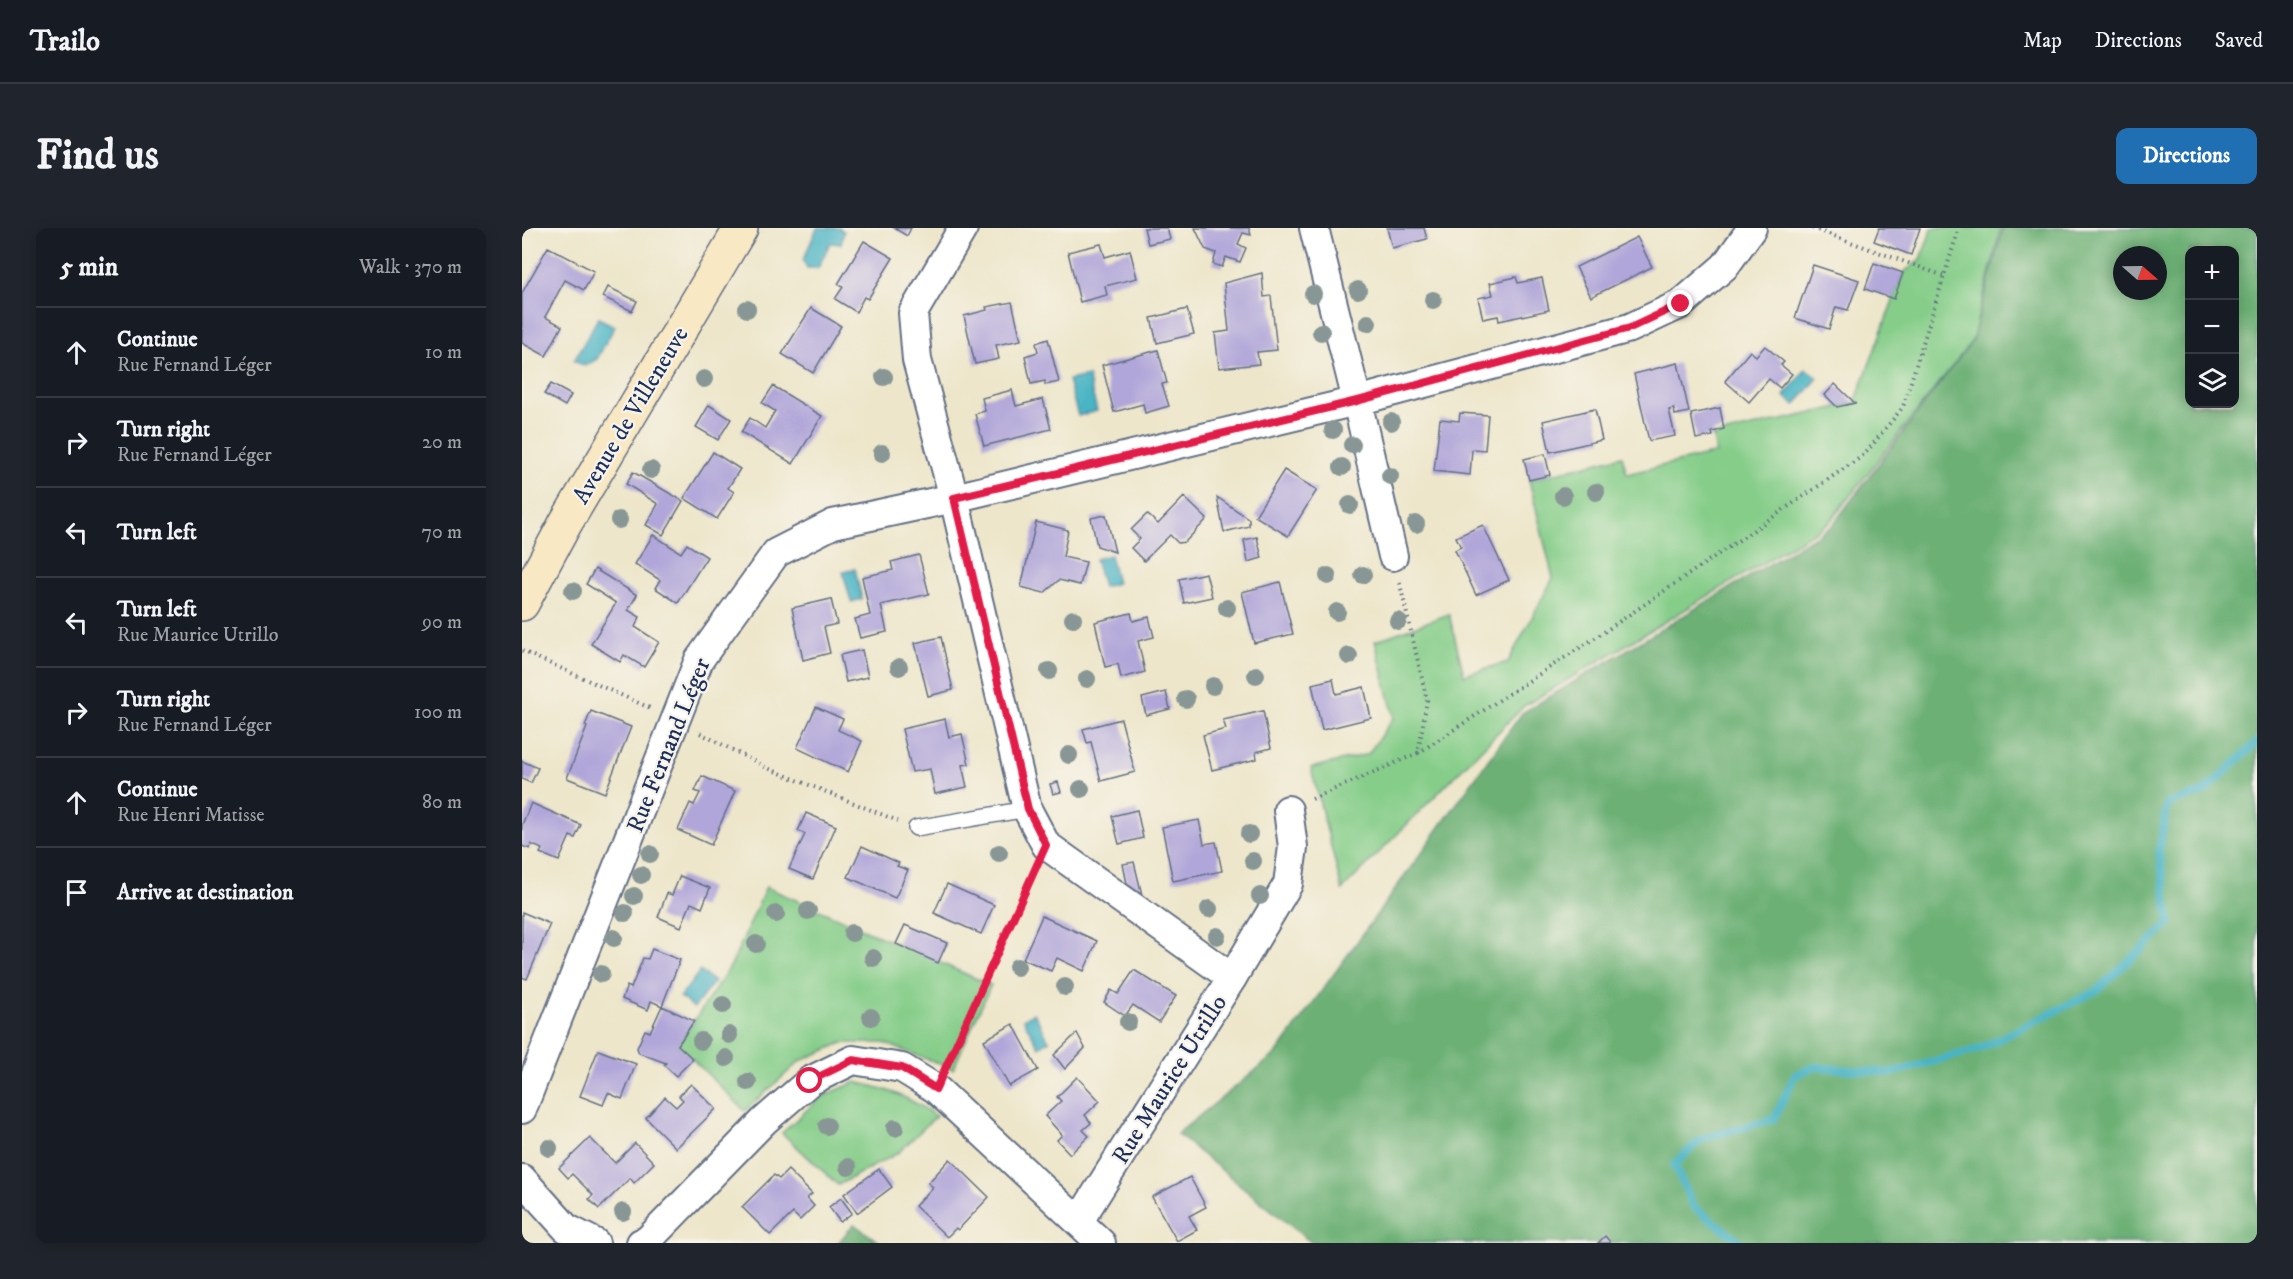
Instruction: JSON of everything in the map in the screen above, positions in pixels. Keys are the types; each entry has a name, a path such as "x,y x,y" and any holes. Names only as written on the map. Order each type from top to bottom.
{"main road":[{"name":"Avenue de Villeneuve","path":"522,603 565,524 741,228"}],"street":[{"name":"Rue Maurice Utrillo","path":"963,228 913,313 917,360 954,498 1028,809 1046,845 1232,978 1079,1221"},
{"path":"1314,228 1393,556"},
{"name":"Rue Fernand Léger","path":"522,1109 699,660 776,553 833,524 954,498 1357,401 1630,328 1681,304 1725,266 1752,228"},
{"path":"1232,978 1288,884 1293,847 1288,810"},
{"path":"644,1242 764,1120 810,1081 853,1060 902,1068 936,1089 1101,1243"},
{"path":"522,1179 566,1228 595,1243"}],"lane":[{"path":"916,828 1028,809"}],"path":[{"path":"1812,228 1944,276"},
{"path":"1288,810 1418,753 1601,634 1864,455 1903,407 1959,228"},
{"path":"1393,556 1427,700 1418,753"},
{"path":"522,651 676,720 765,767 916,828"},
{"path":"936,1089 1046,845"}],"green space":[{"path":"1932,228 2001,228 1972,341 1828,524 1524,706 1342,890 1311,768 1368,754 1394,717 1375,641 1449,614 1464,675 1508,662 1553,578 1529,480 1622,456 1627,474 1716,453 1713,436 1855,403 1903,273 1921,259"},
{"path":"2003,228 2257,228 2257,1243 1312,1243 1177,1134 1277,1053 1522,713 1831,527 1972,341"},
{"path":"766,887 991,985 953,1069 884,1043 842,1043 800,1061 745,1111 678,1045 732,964"},
{"path":"856,1082 898,1095 936,1116 898,1153 838,1185 782,1133 821,1097"},
{"path":"854,1224 880,1243 838,1243"}],"water":[{"path":"817,228 839,228 844,231 841,244 830,243 818,268 807,268 803,260"},
{"path":"598,318 615,326 597,359 585,366 574,361"},
{"path":"1806,369 1818,378 1795,405 1784,396"},
{"path":"1088,376 1097,411 1078,416 1068,380"},
{"path":"1110,555 1117,583 1103,587 1095,559"},
{"path":"855,569 862,599 851,602 843,572"},
{"path":"700,971 714,982 694,1008 680,997"},
{"path":"1034,1013 1049,1041 1039,1047 1023,1019"}],"building":[{"path":"894,228 911,228 907,236"},
{"path":"1144,228 1167,228 1170,239 1148,244"},
{"path":"1195,228 1249,228 1251,235 1243,233 1238,244 1246,248 1240,262 1226,257 1222,267 1213,264 1216,253 1205,249"},
{"path":"1387,228 1424,228 1427,239 1392,248"},
{"path":"1879,228 1920,228 1911,255 1874,241"},
{"path":"1637,237 1652,267 1591,297 1576,267"},
{"path":"864,241 893,258 868,299 864,297 856,312 835,299 843,287 838,284"},
{"path":"1101,244 1105,257 1130,250 1137,278 1105,286 1107,295 1080,302 1068,252"},
{"path":"548,247 594,271 584,290 565,280 545,317 562,326 546,356 522,343 522,293"},
{"path":"1874,263 1903,273 1894,299 1865,289"},
{"path":"1813,265 1859,280 1848,310 1836,307 1829,329 1795,318"},
{"path":"1262,273 1264,297 1271,296 1277,350 1257,352 1259,364 1219,368 1215,333 1229,331 1224,283"},
{"path":"1516,277 1518,283 1542,278 1549,310 1499,321 1498,316 1483,319 1478,298 1493,295 1490,283"},
{"path":"608,287 637,301 632,311 603,297"},
{"path":"1012,302 1021,340 996,345 999,359 975,364 964,316 987,310 986,307"},
{"path":"811,308 841,326 813,373 782,354"},
{"path":"1187,309 1194,334 1157,343 1151,318"},
{"path":"1048,339 1059,382 1045,385 1045,381 1031,384 1025,356 1038,352 1036,343"},
{"path":"1765,346 1784,362 1781,365 1792,374 1780,388 1769,379 1749,402 1725,381 1750,351 1756,356"},
{"path":"1158,350 1167,383 1162,384 1169,406 1145,413 1143,404 1114,412 1102,365"},
{"path":"1678,363 1689,412 1675,415 1674,409 1669,410 1675,436 1649,441 1634,374"},
{"path":"551,384 571,395 565,406 544,394"},
{"path":"1835,384 1855,403 1837,407 1825,395"},
{"path":"773,386 822,416 793,464 741,432 750,418 765,428 775,411 762,403"},
{"path":"1012,390 1016,406 1043,399 1051,429 984,446 975,414 985,411 982,398"},
{"path":"709,405 731,419 718,440 696,427"},
{"path":"1720,408 1724,429 1712,432 1713,436 1696,439 1691,414"},
{"path":"1595,409 1602,440 1550,452 1543,421"},
{"path":"1460,413 1488,415 1485,450 1472,449 1470,475 1434,471 1440,419 1459,421"},
{"path":"713,452 740,469 728,488 734,492 717,519 684,498"},
{"path":"1545,454 1550,475 1529,480 1524,459"},
{"path":"1284,470 1317,490 1288,536 1255,516"},
{"path":"633,472 683,501 663,535 646,525 658,504 626,484"},
{"path":"1184,497 1207,519 1185,542 1178,543 1170,535 1144,561 1131,548 1140,539 1131,530 1147,514 1158,524"},
{"path":"1217,497 1249,519 1249,526 1224,532"},
{"path":"1106,515 1115,552 1097,546 1091,518"},
{"path":"1036,522 1068,530 1063,557 1086,562 1080,585 1059,580 1044,593 1021,587"},
{"path":"1483,525 1509,580 1476,595 1455,550 1461,547 1456,537"},
{"path":"653,535 681,553 687,544 707,557 678,603 655,588 660,580 635,564"},
{"path":"1257,537 1262,558 1248,562 1244,540"},
{"path":"919,555 929,594 881,605 887,632 860,638 855,619 870,615 862,577 893,570 891,562"},
{"path":"595,569 637,595 628,610 640,617 635,627 659,642 644,667 624,655 620,662 591,644 616,603 586,584"},
{"path":"1206,573 1212,597 1184,603 1179,579"},
{"path":"1280,582 1293,634 1254,643 1242,592"},
{"path":"831,599 837,624 824,627 830,653 803,660 792,608"},
{"path":"1131,613 1133,621 1149,617 1154,637 1138,641 1145,672 1121,678 1118,664 1105,667 1095,622"},
{"path":"941,637 953,690 928,696 915,643"},
{"path":"862,650 868,677 846,682 840,655"},
{"path":"1333,679 1336,694 1364,687 1371,718 1322,730 1312,684"},
{"path":"1166,692 1170,709 1146,715 1142,698"},
{"path":"816,707 843,719 838,730 862,741 848,772 797,748"},
{"path":"591,711 631,727 605,793 567,778"},
{"path":"1263,711 1271,748 1256,752 1257,759 1212,770 1203,735 1226,729 1223,720"},
{"path":"945,719 949,737 962,734 969,764 962,765 967,787 935,794 930,769 912,772 902,729"},
{"path":"1121,719 1135,772 1101,781 1091,742 1087,743 1083,729"},
{"path":"522,761 538,768 531,783 522,779"},
{"path":"702,776 735,791 711,845 678,830 690,803 694,805 700,793 695,791"},
{"path":"1058,782 1061,792 1053,794 1050,784"},
{"path":"531,803 581,825 575,838 570,836 559,861 540,853 542,849 531,844 530,849 522,846 522,825"},
{"path":"1137,810 1143,838 1119,844 1112,816"},
{"path":"806,813 836,826 813,879 789,869 805,834 798,831"},
{"path":"1199,820 1204,844 1216,842 1222,871 1173,881 1162,827"},
{"path":"862,846 899,863 897,866 908,870 895,898 848,877"},
{"path":"1134,862 1142,895 1127,884 1123,864"},
{"path":"680,876 710,888 702,908 691,903 681,927 658,917 667,893 672,895"},
{"path":"947,884 994,905 981,934 934,913"},
{"path":"522,912 550,924 527,979 522,977"},
{"path":"1042,916 1097,941 1084,971 1057,958 1051,971 1023,959"},
{"path":"905,925 947,943 938,963 896,944"},
{"path":"652,949 680,960 662,1006 651,1001 648,1010 622,999 627,986 631,988 643,958 648,959"},
{"path":"1134,970 1176,996 1159,1022 1133,1005 1125,1016 1104,1002 1111,990 1118,994"},
{"path":"662,1006 694,1021 678,1045 693,1059 676,1076 664,1065 666,1063 639,1053 637,1048 645,1030 650,1032"},
{"path":"1013,1024 1038,1070 1009,1086 984,1040"},
{"path":"1077,1033 1085,1048 1065,1069 1054,1055"},
{"path":"598,1050 636,1064 622,1099 608,1093 603,1105 580,1096"},
{"path":"1077,1077 1100,1101 1085,1115 1091,1123 1083,1130 1089,1136 1070,1154 1057,1140 1062,1135 1045,1116 1061,1101 1057,1097"},
{"path":"691,1084 716,1109 676,1148 646,1118 665,1097 676,1107 683,1100 679,1096"},
{"path":"590,1138 615,1163 635,1143 654,1163 634,1183 630,1178 599,1209 589,1199 593,1195 572,1174 568,1178 559,1168"},
{"path":"950,1159 989,1197 958,1230 956,1228 947,1237 915,1206 933,1187 928,1183"},
{"path":"879,1169 892,1187 857,1213 844,1194"},
{"path":"788,1170 812,1194 807,1198 814,1206 800,1220 793,1213 770,1235 742,1207 774,1175 779,1179"},
{"path":"1190,1177 1206,1207 1189,1216 1197,1230 1177,1241 1152,1197"},
{"path":"841,1198 852,1213 840,1222 829,1207"},
{"path":"1605,1236 1611,1243 1598,1243"}],"waterway":[{"path":"1742,1243 1694,1207 1674,1165 1701,1139 1774,1119 1795,1075 1814,1067 1892,1073 1979,1049 2096,991 2170,923 2159,852 2167,804 2204,792 2257,742"}],"route":[{"path":"810,1081 853,1060 902,1068 936,1089 1046,845 1028,809 954,498 1357,401 1630,328 1681,304"}]}
